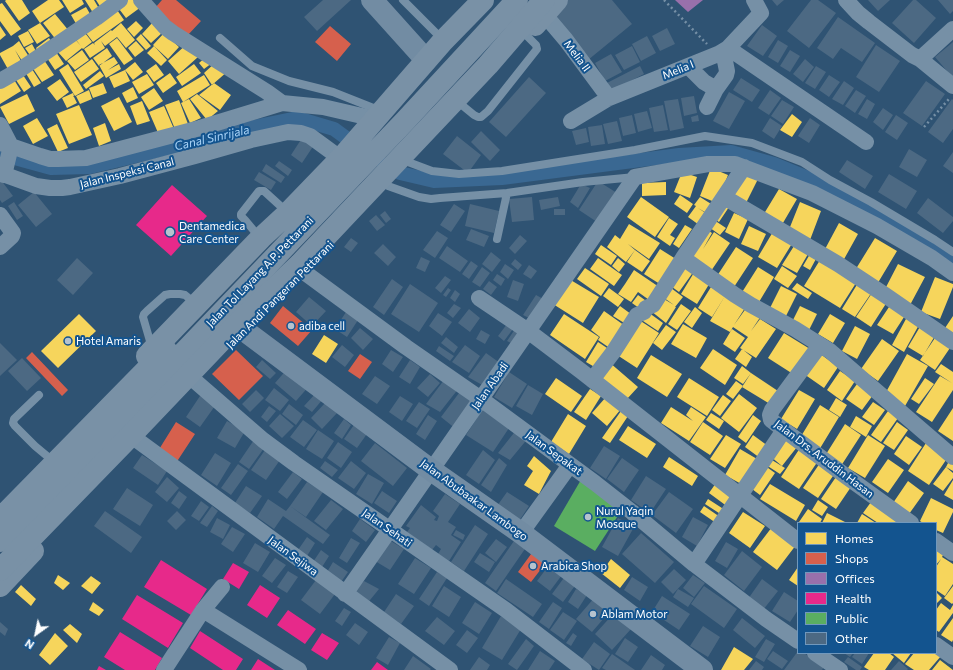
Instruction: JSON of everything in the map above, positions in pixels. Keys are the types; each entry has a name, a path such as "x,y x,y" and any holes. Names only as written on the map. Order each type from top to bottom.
{"highway":[{"path":"0,505 72,429 153,350 342,157 443,41 483,0"},
{"name":"Jalan Tol Layang A.P. Pettarani","path":"0,518 344,166 499,0"},
{"name":"Jalan Tol Layang A.P. Pettarani","path":"0,541 158,380 405,122 517,0"},
{"path":"0,570 242,319 300,264 545,4"},
{"name":"Jalan Andi Pangeran Pettarani","path":"400,158 463,106 526,35 545,4"},
{"name":"Jalan Andi Pangeran Pettarani","path":"0,565 30,536 126,430 195,381 245,331 400,158 452,90 545,4"},
{"name":"Jalan Andi Pangeran Pettarani","path":"0,586 137,440 163,404 309,259"}],"street":[{"path":"0,82 22,69 120,0"},
{"path":"141,0 165,27 173,33 282,103"},
{"path":"372,0 426,60"},
{"name":"Melia I","path":"571,121 609,98 723,51 761,13 754,0"},
{"path":"846,0 869,22 953,86"},
{"name":"Melia II","path":"545,4 566,40 609,98"},
{"path":"920,60 953,29"},
{"path":"707,107 716,89 726,75 727,71 723,51"},
{"path":"723,51 866,142"},
{"path":"688,66 704,82 716,89"},
{"path":"7,146 50,159 86,158 200,128 282,103 323,107 376,117"},
{"path":"0,125 7,146 3,173"},
{"name":"Jalan Inspeksi Canal","path":"3,173 36,186 50,188 70,187 120,176 251,140 288,132 301,133 310,136 342,157"},
{"path":"635,177 708,164 736,164 812,193 877,226 932,258 953,273"},
{"path":"592,380 614,351 637,315 644,312 646,308 652,305 744,168"},
{"name":"Jalan Abadi","path":"345,594 635,177"},
{"path":"724,197 838,264 953,342"},
{"path":"0,215 13,233 12,236 0,246"},
{"path":"683,258 746,302 820,345 845,364 953,457"},
{"name":"Jalan Sepakat","path":"309,259 406,347 481,399 614,498 694,564 766,619 797,640"},
{"path":"479,298 528,332 592,380 797,540"},
{"name":"Jalan Abubaakar Lambogo","path":"245,331 432,470 521,533 702,670"},
{"name":"Jalan Drs. Aruddin Hasan","path":"820,345 771,413 771,420 910,522"},
{"name":"Jalan Sehati","path":"195,381 263,440 316,479 506,610 580,669"},
{"path":"694,564 784,430"},
{"name":"Jalan Sejiwa","path":"137,440 450,670"},
{"path":"521,533 570,465"},
{"path":"937,542 953,553"},
{"path":"164,670 203,610 222,587"},
{"path":"203,610 299,670"},
{"path":"937,646 953,658"},
{"path":"817,654 840,670"}],"lane":[{"path":"403,0 443,41"},
{"path":"220,38 252,66 290,81 333,92 376,117"},
{"path":"400,158 432,171 459,174 502,171 635,150 705,136 752,143 802,162 830,180 922,232 953,252"},
{"path":"381,179 419,196 431,199 506,193 583,182 635,177"},
{"path":"261,238 241,216 259,191 264,191 288,213"},
{"path":"497,239 506,193"},
{"path":"153,350 143,317 147,310 165,295 170,294 185,295 197,304"},
{"path":"39,394 14,418 13,423 14,426 47,456"}],"path":[{"path":"664,0 723,51"},
{"path":"924,127 953,94"}],"building: Homes":[{"path":"22,0 30,13 19,21 5,1"},
{"path":"48,0 59,0 64,7 40,23 32,11"},
{"path":"62,0 82,0 84,4 70,13"},
{"path":"85,0 94,0 101,12 95,16"},
{"path":"96,0 109,0 101,8"},
{"path":"122,0 136,0 141,7 126,18 116,5"},
{"path":"2,3 21,29 11,36 0,21 0,4"},
{"path":"86,7 93,19 78,27 71,15"},
{"path":"115,7 124,20 93,42 83,29"},
{"path":"55,14 69,31 57,41 43,23"},
{"path":"136,21 143,28 134,37 127,29"},
{"path":"153,22 163,32 151,43 142,34"},
{"path":"40,23 50,36 37,44 28,30"},
{"path":"121,23 135,40 126,48 117,37 105,46 101,41 105,48 90,58 84,49 93,43 95,45 94,43"},
{"path":"0,26 6,35 0,40"},
{"path":"82,29 92,42 66,61 57,51 74,38 81,46 73,36"},
{"path":"28,31 34,42 24,47 18,36"},
{"path":"164,33 179,47 168,59 153,45"},
{"path":"141,34 151,46 146,50 136,39"},
{"path":"49,38 53,44 39,53 36,48"},
{"path":"117,38 133,59 124,65 109,44"},
{"path":"19,41 31,60 24,64 15,50 22,63 9,71 0,53"},
{"path":"136,41 144,50 135,57 128,48"},
{"path":"32,44 38,55 32,58 25,48"},
{"path":"187,44 198,57 179,74 168,61"},
{"path":"154,46 167,60 161,66 147,53"},
{"path":"107,48 112,56 99,66 93,58"},
{"path":"82,50 89,60 75,70 67,61"},
{"path":"56,52 64,64 55,70 47,58"},
{"path":"207,56 212,63 204,69 199,63"},
{"path":"114,57 118,63 108,70 119,64 121,69 106,78 99,65"},
{"path":"92,59 99,69 81,82 74,72"},
{"path":"44,60 54,75 42,82 32,67"},
{"path":"135,62 143,72 133,80 125,70"},
{"path":"215,63 228,71 212,85 204,73"},
{"path":"68,64 84,91 75,96 59,70"},
{"path":"156,64 164,75 154,82 146,71"},
{"path":"194,64 201,73 182,86 176,77"},
{"path":"30,66 41,83 34,87 24,70"},
{"path":"125,70 130,81 114,88 109,77"},
{"path":"100,71 104,76 86,89 83,85"},
{"path":"170,73 177,83 163,93 156,83"},
{"path":"147,74 154,85 139,94 132,82"},
{"path":"23,75 31,87 24,92 16,80"},
{"path":"204,75 210,85 183,102 177,91"},
{"path":"13,78 21,91 0,104 0,85"},
{"path":"60,79 69,92 57,101 47,88"},
{"path":"103,83 107,93 93,98 89,88"},
{"path":"214,83 231,95 220,110 199,95"},
{"path":"133,87 138,98 127,103 122,93"},
{"path":"154,88 163,101 149,110 141,97"},
{"path":"89,90 92,99 80,104 76,96"},
{"path":"73,93 73,97 77,103 67,108 62,98"},
{"path":"27,94 35,111 9,124 0,107"},
{"path":"197,94 218,111 207,120 190,99"},
{"path":"119,97 132,122 114,131 101,106"},
{"path":"189,99 201,118 190,123 181,103"},
{"path":"179,100 188,124 175,129 165,105"},
{"path":"142,101 150,121 137,125 130,106"},
{"path":"79,105 92,135 69,144 56,114"},
{"path":"164,106 174,129 159,135 149,112"},
{"path":"792,114 802,122 792,137 780,130"},
{"path":"37,118 48,136 33,144 23,126"},
{"path":"105,123 111,141 99,146 93,128"},
{"path":"57,124 68,148 58,152 47,129"},
{"path":"711,168 728,175 717,203 700,196"},
{"path":"682,172 697,177 690,198 674,192"},
{"path":"741,173 758,179 746,203 728,195"},
{"path":"666,182 666,195 642,196 642,183"},
{"path":"779,189 797,199 780,228 762,217"},
{"path":"680,195 693,204 687,213 674,204"},
{"path":"641,197 669,217 655,237 627,217"},
{"path":"700,197 716,207 710,215 698,208 710,216 702,227 688,217 696,206 694,205"},
{"path":"800,202 821,211 810,240 788,232"},
{"path":"731,204 719,222 712,217"},
{"path":"734,213 748,219 739,239 725,232"},
{"path":"669,218 678,224 670,235 675,238 670,246 657,237"},
{"path":"711,218 726,228 720,235 706,225"},
{"path":"839,223 858,234 843,261 824,251"},
{"path":"629,224 660,243 649,259 628,244 635,250 626,262 607,247 615,235 620,239"},
{"path":"685,225 692,229 679,248 673,244"},
{"path":"749,226 766,234 758,251 741,244"},
{"path":"704,228 712,233 703,249 714,232 730,243 711,271 686,255"},
{"path":"774,230 793,242 777,268 758,257"},
{"path":"875,238 897,251 876,286 854,272"},
{"path":"601,245 617,256 611,265 595,254"},
{"path":"794,246 808,254 797,273 782,265"},
{"path":"736,247 753,258 734,287 717,276"},
{"path":"660,249 679,261 663,286 644,274"},
{"path":"635,250 650,261 642,272 627,262"},
{"path":"810,254 817,257 810,270 803,266"},
{"path":"598,258 622,275 614,286 590,269"},
{"path":"618,258 625,264 619,272 612,266"},
{"path":"820,260 856,283 840,308 804,286"},
{"path":"683,263 694,271 679,292 668,284"},
{"path":"898,264 925,277 910,305 884,291"},
{"path":"782,266 797,276 788,288 774,279"},
{"path":"758,267 774,277 756,307 739,297"},
{"path":"585,268 609,284 601,296 577,279"},
{"path":"634,270 662,289 652,302 638,292 631,302 618,294"},
{"path":"695,271 711,281 697,304 681,294"},
{"path":"935,277 953,284 940,319 921,312"},
{"path":"569,279 599,297 583,323 553,304"},
{"path":"797,283 812,293 808,299 792,289"},
{"path":"858,283 872,292 855,317 842,309"},
{"path":"667,285 683,297 675,307 666,323 651,311 659,296 674,305 660,295"},
{"path":"781,286 797,294 785,318 769,310"},
{"path":"711,287 725,296 712,317 698,308"},
{"path":"609,288 624,299 618,307 603,296"},
{"path":"872,293 887,302 871,327 856,317"},
{"path":"638,295 649,303 643,311 632,303"},
{"path":"725,296 745,308 734,325 747,307 761,316 751,331 760,319 776,329 756,358 740,348 748,337 733,327 730,332 710,321"},
{"path":"681,304 691,311 677,330 668,324"},
{"path":"891,304 906,314 893,334 877,325"},
{"path":"620,306 635,317 629,326 613,316"},
{"path":"800,306 817,314 809,330 792,322"},
{"path":"695,307 702,313 692,328 684,322"},
{"path":"645,310 663,323 658,331 640,319"},
{"path":"604,311 628,328 614,351 598,340 600,337 591,330"},
{"name":"Hotel Amaris","path":"79,314 96,331 58,368 41,351"},
{"path":"564,314 599,337 585,359 550,335"},
{"path":"830,314 845,323 833,343 818,334"},
{"path":"953,316 953,341 941,334"},
{"path":"907,317 920,323 904,352 892,345"},
{"path":"636,318 659,333 637,368 614,353"},
{"path":"683,324 707,338 696,358 671,344"},
{"path":"666,325 676,332 662,350 653,343"},
{"path":"921,325 936,334 923,356 908,347"},
{"path":"855,326 870,334 857,359 842,351"},
{"path":"732,329 745,338 735,352 723,344"},
{"path":"784,333 810,349 793,374 768,358"},
{"path":"324,335 338,344 326,363 312,354"},
{"path":"937,335 952,345 935,370 920,360"},
{"path":"882,339 899,351 878,381 861,369"},
{"path":"598,342 610,350 598,369 586,362"},
{"path":"713,349 737,365 725,385 700,368"},
{"path":"742,349 752,357 746,367 735,359"},
{"path":"819,353 838,367 824,388 804,374"},
{"path":"907,354 928,366 905,406 885,394"},
{"path":"651,355 682,374 667,397 637,378"},
{"path":"609,362 638,387 627,399 598,375"},
{"path":"941,364 953,372 953,390 932,422 916,412 940,376 952,383 935,372"},
{"path":"742,366 751,373 743,384 734,378"},
{"path":"840,371 855,381 842,401 827,390"},
{"path":"751,373 778,391 770,404 742,387"},
{"path":"556,378 582,396 571,412 545,394"},
{"path":"689,378 719,397 707,416 677,397"},
{"path":"925,378 934,384 919,404 911,399"},
{"path":"736,381 743,386 733,399 726,394"},
{"path":"857,384 873,395 862,410 846,399"},
{"path":"590,389 601,396 586,420 574,412"},
{"path":"799,390 815,399 797,429 781,419"},
{"path":"739,394 757,408 739,432 721,418"},
{"path":"723,395 731,401 720,416 712,410"},
{"path":"606,397 621,409 607,426 592,413"},
{"path":"836,398 847,405 840,417 829,410"},
{"path":"873,402 885,410 874,425 862,417"},
{"path":"820,405 839,417 819,450 800,438"},
{"path":"671,407 693,421 686,415 691,407 706,417 689,441 661,423"},
{"path":"953,408 953,441 938,431"},
{"path":"621,411 628,416 610,443 602,438"},
{"path":"888,411 898,418 881,442 871,435"},
{"path":"711,413 724,421 719,429 706,420"},
{"path":"568,414 586,426 569,454 551,442"},
{"path":"753,415 761,421 746,443 738,437"},
{"path":"856,416 872,426 866,437 850,427"},
{"path":"703,422 723,436 710,455 690,442"},
{"path":"897,422 908,430 894,450 883,443"},
{"path":"845,424 861,435 839,469 823,459"},
{"path":"628,426 656,444 647,458 619,440"},
{"path":"726,435 741,444 725,468 710,459"},
{"path":"753,435 768,446 760,458 745,447"},
{"path":"868,435 885,446 865,478 848,468"},
{"path":"906,436 922,447 909,465 894,454"},
{"path":"784,437 797,447 782,466 770,456"},
{"path":"926,443 948,457 929,485 908,471"},
{"path":"800,448 818,461 799,489 781,477"},
{"path":"740,449 757,459 743,485 725,475"},
{"path":"534,456 551,471 539,494 524,485 533,471 527,466"},
{"path":"669,457 698,476 692,486 663,467"},
{"path":"767,457 785,468 780,474 763,463"},
{"path":"888,459 904,470 888,493 872,482"},
{"path":"949,461 953,463 953,471 946,467"},
{"path":"820,463 835,473 818,498 803,488"},
{"path":"764,465 775,473 760,495 748,486"},
{"path":"946,467 953,473 953,478 943,491 933,484"},
{"path":"838,474 853,484 836,509 821,499"},
{"path":"953,480 953,500 944,495"},
{"path":"908,481 924,493 909,514 893,503"},
{"path":"716,483 735,497 728,507 709,493"},
{"path":"770,484 805,505 796,521 760,499"},
{"path":"931,498 953,509 943,533 937,530 937,522 920,521"},
{"path":"708,499 725,510 722,515 705,504"},
{"path":"818,500 828,507 822,516 812,510"},
{"path":"871,502 898,522 876,522 863,513"},
{"path":"704,506 720,517 716,523 700,512"},
{"path":"808,509 822,519 820,522 799,522"},
{"path":"743,512 765,526 750,548 729,533"},
{"path":"827,513 845,522 822,522"},
{"path":"862,514 874,522 858,522"},
{"path":"772,527 796,545 777,570 753,552"},
{"path":"937,551 943,555 942,557 953,564 953,584 945,596 937,591 937,565 941,559 937,564"},
{"path":"611,559 630,575 620,588 601,573"},
{"path":"797,568 797,585 789,580"},
{"path":"58,575 70,583 63,590 54,583"},
{"path":"91,576 101,583 92,594 81,586"},
{"path":"21,585 36,599 31,606 15,592"},
{"path":"953,586 953,603 952,604 944,598"},
{"path":"937,593 942,598 937,603"},
{"path":"93,602 104,610 99,616 89,610"},
{"path":"941,603 950,610 953,605 953,613 939,632 937,631 937,609"},
{"path":"953,618 953,640 952,642 941,635"},
{"path":"70,624 82,634 77,643 63,630"},
{"path":"55,633 68,646 50,665 39,655"},
{"path":"734,647 753,659 744,670 721,670"},
{"path":"937,653 941,656 929,670 914,670 905,664 913,654"},
{"path":"873,654 890,654 894,657 885,670 869,670 864,667"},
{"path":"893,654 910,654 904,663"},
{"path":"940,660 953,670 932,670"}],"building: Shops":[{"path":"162,0 176,0 201,21 187,36 155,8"},
{"path":"330,26 351,44 337,61 315,42"},
{"name":"adiba cell","path":"283,306 312,330 298,346 270,323"},
{"path":"236,350 263,376 239,400 212,374"},
{"path":"32,352 68,390 62,396 26,358"},
{"path":"360,354 372,362 360,379 348,371"},
{"path":"176,422 195,434 176,463 158,451"},
{"name":"Arabica Shop","path":"534,550 548,560 531,582 518,572"}],"building: Offices":[{"path":"675,0 703,0 688,12"}],"building: Health":[{"path":"172,185 207,216 171,256 136,225"},
{"path":"161,560 207,589 191,615 144,587"},
{"path":"233,563 249,572 239,589 223,579"},
{"path":"260,585 280,598 267,618 247,605"},
{"path":"137,595 183,623 168,648 122,619"},
{"path":"288,610 316,629 305,644 277,625"},
{"path":"200,631 243,659 236,670 223,670 190,648"},
{"path":"120,632 162,658 155,670 125,670 104,657"},
{"path":"322,633 339,643 327,660 311,650"},
{"path":"258,659 275,670 251,670"},
{"path":"377,662 388,670 371,670"},
{"path":"99,666 106,670 97,670"}],"building: Public":[{"name":"Nurul Yaqin Mosque","path":"582,478 623,508 595,551 554,526"}],"building: Other":[{"path":"323,0 351,0 317,31 304,17"},
{"path":"562,0 612,0 632,24 588,60 550,13"},
{"path":"772,0 784,0 777,6"},
{"path":"811,0 818,0 836,13 809,48 787,31"},
{"path":"868,0 890,0 878,11"},
{"path":"913,0 916,0 936,18 914,43 892,23"},
{"path":"938,0 953,0 953,11 950,14"},
{"path":"838,17 875,43 862,62 841,48 833,59 817,48"},
{"path":"762,25 777,36 763,56 747,46"},
{"path":"667,28 675,44 660,51 652,36"},
{"path":"647,36 656,53 641,61 632,44"},
{"path":"778,40 788,46 778,63 768,57"},
{"path":"953,42 953,78 935,57"},
{"path":"876,45 900,61 879,92 856,77"},
{"path":"632,46 640,62 624,70 615,55"},
{"path":"790,50 800,56 790,72 780,66"},
{"path":"611,54 622,72 605,81 595,63"},
{"path":"805,59 814,67 803,82 793,74"},
{"path":"640,66 644,74 607,93 603,85"},
{"path":"816,66 826,72 815,89 805,83"},
{"path":"829,75 840,82 829,97 819,90"},
{"path":"529,77 546,93 506,137 489,122"},
{"path":"741,78 760,90 752,102 733,90"},
{"path":"844,81 854,88 843,105 832,99"},
{"path":"926,81 945,94 922,126 903,113"},
{"path":"770,90 781,98 769,115 758,108"},
{"path":"856,90 866,96 855,113 845,106"},
{"path":"729,92 745,101 729,129 713,121"},
{"path":"694,96 697,113 684,116 681,98"},
{"path":"678,99 684,128 670,131 664,101"},
{"path":"867,99 875,104 867,119 858,114"},
{"path":"952,99 953,129 943,143 928,132"},
{"path":"782,100 794,107 783,124 771,116"},
{"path":"663,105 668,130 654,132 649,108"},
{"path":"883,108 893,115 883,130 873,122"},
{"path":"647,111 652,128 638,132 634,114"},
{"path":"632,115 636,133 623,136 619,118"},
{"path":"698,115 699,121 692,122 691,117"},
{"path":"896,115 908,123 897,140 885,132"},
{"path":"770,118 782,126 774,139 762,131"},
{"path":"810,118 820,125 809,143 798,136"},
{"path":"617,121 622,141 608,144 603,124"},
{"path":"602,125 605,144 591,146 588,127"},
{"path":"586,128 589,142 576,145 572,131"},
{"path":"481,131 500,150 490,161 471,142"},
{"path":"457,136 481,155 468,173 443,154"},
{"path":"302,138 314,145 302,163 291,155"},
{"path":"909,149 927,160 917,177 899,167"},
{"path":"953,152 953,173 943,166"},
{"path":"847,160 873,176 865,189 839,172"},
{"path":"279,161 292,170 288,176 275,166"},
{"path":"266,164 285,177 281,183 262,171"},
{"path":"259,172 276,182 271,190 254,180"},
{"path":"889,174 917,191 906,209 878,192"},
{"path":"0,180 13,196 2,203 0,200"},
{"path":"598,181 617,193 597,222 579,210"},
{"path":"581,184 590,188 578,208 570,202"},
{"path":"34,192 52,214 36,227 18,205"},
{"path":"532,197 534,220 512,222 509,199"},
{"path":"558,197 560,206 541,210 539,200"},
{"path":"928,198 953,217 953,221 943,233 917,213"},
{"path":"14,202 23,216 17,220 8,206"},
{"path":"454,204 465,211 451,232 440,225"},
{"path":"470,204 499,211 494,233 465,226"},
{"path":"554,209 565,209 565,215 554,215"},
{"path":"385,211 391,219 386,223 380,215"},
{"path":"376,215 385,225 377,231 369,221"},
{"path":"471,229 489,236 484,247 466,240"},
{"path":"437,231 448,238 435,258 423,250"},
{"path":"520,235 527,241 515,254 509,248"},
{"path":"351,238 358,243 351,252 344,247"},
{"path":"383,244 396,257 388,266 374,253"},
{"path":"447,246 468,261 460,272 439,258"},
{"path":"491,252 501,260 492,272 482,264"},
{"path":"421,257 430,261 425,272 416,268"},
{"path":"77,258 93,273 73,295 57,280"},
{"path":"515,259 522,265 518,270 511,264"},
{"path":"471,261 478,266 469,279 462,274"},
{"path":"505,264 514,270 508,279 500,272"},
{"path":"529,265 537,271 531,279 523,274"},
{"path":"482,267 490,273 480,287 472,282"},
{"path":"497,274 505,279 501,286 493,280"},
{"path":"445,276 451,280 441,293 435,288"},
{"path":"392,279 403,287 384,315 373,307"},
{"path":"513,280 524,284 518,301 507,297"},
{"path":"489,281 497,287 491,295 483,289"},
{"path":"410,284 438,303 419,332 391,314"},
{"path":"448,288 451,290 446,297 443,295"},
{"path":"455,290 460,294 455,302 450,298"},
{"path":"536,295 547,301 533,320 523,315"},
{"path":"309,297 326,311 312,326 296,312"},
{"path":"454,304 461,308 453,318 447,313"},
{"path":"469,309 480,318 470,332 458,323"},
{"path":"346,312 358,320 347,337 335,329"},
{"path":"438,313 452,322 442,336 429,326"},
{"path":"507,324 513,329 504,341 498,336"},
{"path":"360,328 373,339 363,350 351,338"},
{"path":"515,329 519,331 511,343 507,341"},
{"path":"481,330 490,335 485,344 476,339"},
{"path":"446,337 458,347 454,353 441,343"},
{"path":"0,343 17,360 0,376"},
{"path":"342,345 354,355 345,367 332,357"},
{"path":"465,345 480,356 469,373 452,362"},
{"path":"439,346 454,356 450,361 436,351"},
{"path":"391,350 403,357 393,372 382,364"},
{"path":"486,353 500,363 484,386 468,377"},
{"path":"22,358 41,378 27,391 8,371"},
{"path":"262,360 276,373 270,379 256,367"},
{"path":"410,360 420,367 410,384 399,377"},
{"path":"289,367 310,385 296,401 275,383"},
{"path":"509,372 527,384 512,408 494,397"},
{"path":"430,374 440,383 428,397 417,388"},
{"path":"375,376 390,386 377,404 362,394"},
{"path":"444,380 459,388 440,412 426,404"},
{"path":"528,385 543,394 532,415 516,406"},
{"path":"274,388 289,400 280,411 265,400"},
{"path":"462,389 477,400 456,429 441,417"},
{"path":"256,390 264,398 250,412 242,404"},
{"path":"202,393 217,403 200,427 186,417"},
{"path":"316,393 323,399 312,412 304,406"},
{"path":"400,396 413,404 402,421 389,412"},
{"path":"326,402 337,413 322,429 311,418"},
{"path":"419,402 430,409 417,428 406,421"},
{"path":"289,404 303,415 296,425 282,414"},
{"path":"269,406 276,411 267,422 261,417"},
{"path":"485,406 511,425 493,452 466,435"},
{"path":"280,414 294,426 282,438 269,426"},
{"path":"428,415 437,421 425,440 416,434"},
{"path":"344,419 351,425 342,439 334,433"},
{"path":"303,420 317,430 304,447 290,437"},
{"path":"227,421 245,431 235,448 217,438"},
{"path":"356,422 369,431 357,448 344,439"},
{"path":"517,429 529,437 510,460 498,453"},
{"path":"318,430 334,441 322,459 306,449"},
{"path":"256,437 267,444 249,469 239,462"},
{"path":"338,442 352,452 341,468 327,458"},
{"path":"375,443 407,468 393,486 361,461"},
{"path":"604,446 620,456 606,479 590,468"},
{"path":"265,450 280,460 266,480 251,470"},
{"path":"483,450 495,460 479,484 466,475"},
{"path":"215,453 231,463 217,486 201,475"},
{"path":"142,455 167,471 158,485 133,468"},
{"path":"499,458 507,465 491,492 481,485"},
{"path":"622,458 639,470 624,492 607,479"},
{"path":"325,461 338,470 332,477 320,468"},
{"path":"351,461 366,473 354,489 338,478"},
{"path":"238,464 248,471 231,495 221,488"},
{"path":"293,472 302,479 287,499 278,492"},
{"path":"368,474 384,483 372,504 356,494"},
{"path":"646,476 666,489 650,513 631,500"},
{"path":"167,477 179,488 167,502 155,492"},
{"path":"307,482 323,492 306,517 290,506"},
{"path":"246,486 262,496 250,513 235,503"},
{"path":"127,488 153,505 140,526 113,509"},
{"path":"179,491 187,497 179,509 171,503"},
{"path":"382,491 397,501 389,513 374,503"},
{"path":"507,492 529,506 519,521 497,506"},
{"path":"669,492 693,509 676,533 652,515"},
{"path":"445,494 460,504 448,522 456,527 451,535 461,542 449,561 438,554 441,549 436,545 432,550 407,532 410,528 406,526 421,505 436,517 434,520 437,521 439,516 433,511"},
{"path":"268,499 286,511 290,506 330,535 323,544 283,516 274,529 257,517"},
{"path":"331,500 343,509 326,530 314,521"},
{"path":"201,501 209,507 199,521 191,516"},
{"path":"212,506 218,511 207,527 200,523"},
{"path":"105,511 142,537 131,553 94,526"},
{"path":"177,511 186,520 176,530 167,521"},
{"path":"693,517 708,525 697,546 682,537"},
{"path":"217,518 230,525 223,539 210,532"},
{"path":"618,518 634,527 618,556 602,547"},
{"path":"360,519 375,530 366,542 352,531"},
{"path":"475,525 488,534 464,571 451,562"},
{"path":"232,527 245,534 233,552 221,544"},
{"path":"456,530 465,535 463,540 453,535"},
{"path":"641,533 674,562 655,583 622,554"},
{"path":"307,537 315,543 307,556 298,550"},
{"path":"351,538 360,543 347,563 339,558"},
{"path":"516,538 527,546 496,591 485,583"},
{"path":"496,539 507,547 496,562 485,553"},
{"path":"389,540 404,549 390,570 375,561"},
{"path":"726,542 738,549 727,568 715,561"},
{"path":"255,543 270,552 258,572 243,563"},
{"path":"321,550 329,556 322,567 313,562"},
{"path":"742,551 762,567 744,591 724,575"},
{"path":"480,553 495,562 489,572 474,562"},
{"path":"275,558 286,565 272,583 262,576"},
{"path":"415,558 431,568 414,594 398,584"},
{"path":"552,561 565,571 550,591 537,581"},
{"path":"333,562 348,572 341,582 327,572"},
{"path":"674,569 686,580 673,594 661,582"},
{"path":"288,571 298,577 287,593 277,587"},
{"path":"437,572 447,578 429,606 419,599"},
{"path":"566,575 577,583 563,602 552,594"},
{"path":"693,575 705,583 694,597 683,588"},
{"path":"632,577 648,587 640,601 624,590"},
{"path":"506,579 542,604 533,617 497,593"},
{"path":"762,579 778,591 763,610 748,599"},
{"path":"316,580 335,594 320,614 301,600"},
{"path":"364,581 379,589 366,605 352,594"},
{"path":"444,586 461,597 449,617 432,606"},
{"path":"704,586 737,609 724,628 691,604"},
{"path":"576,589 587,595 578,609 568,602"},
{"path":"678,589 694,598 688,607 673,597"},
{"path":"784,592 797,600 797,612 790,622 772,611"},
{"path":"396,594 414,606 401,624 384,612"},
{"path":"662,596 690,614 679,630 652,612"},
{"name":"Ablam Motor","path":"595,597 611,610 592,632 576,619"},
{"path":"475,602 492,613 479,634 462,623"},
{"path":"553,602 562,608 549,629 539,622"},
{"path":"344,608 351,612 342,626 335,621"},
{"path":"563,612 577,621 564,640 550,630"},
{"path":"614,613 631,629 612,650 595,634"},
{"path":"501,616 521,629 502,660 482,648"},
{"path":"437,617 455,631 444,645 425,631"},
{"path":"742,618 765,636 755,648 733,630"},
{"path":"0,622 8,629 5,636 0,632"},
{"path":"355,623 368,632 359,645 346,635"},
{"path":"703,626 720,637 708,657 690,646"},
{"path":"467,630 478,638 467,653 456,645"},
{"path":"573,633 577,636 571,646 566,643"},
{"path":"389,637 400,643 388,665 376,658"},
{"path":"625,638 638,647 628,662 615,654"},
{"path":"526,639 534,646 517,670 508,664"},
{"path":"766,639 775,644 764,662 755,657"},
{"path":"594,642 610,654 599,670 582,659"},
{"path":"540,651 555,661 549,670 528,670"},
{"path":"773,651 788,661 782,669 767,659"},
{"path":"797,652 797,654 805,654 824,667 822,670 784,670"},
{"path":"612,654 635,670 606,670 602,668"},
{"path":"846,654 852,654 850,657"},
{"path":"854,654 868,654 862,664 852,657"},
{"path":"651,655 665,665 662,670 641,670"},
{"path":"413,656 431,669 404,670"},
{"path":"479,657 490,665 487,670 470,670"},
{"path":"848,657 862,667 860,670 856,670 844,662"},
{"path":"756,661 764,667 762,670 749,670"},
{"path":"899,661 908,669 891,670"}],"waterway":[{"name":"Canal Sinrijala","path":"0,154 51,168 90,167 253,127 297,118 334,129 360,148"},
{"path":"384,165 400,173 434,181 502,178 679,155 731,152 774,164 830,187 923,240 953,261"}],"place":[{"name":"Dentamedica Care Center","path":"170,232"},
{"name":"adiba cell","path":"291,326"},
{"name":"Hotel Amaris","path":"68,341"},
{"name":"Nurul Yaqin Mosque","path":"588,517"},
{"name":"Arabica Shop","path":"533,566"},
{"name":"Ablam Motor","path":"593,614"}]}
